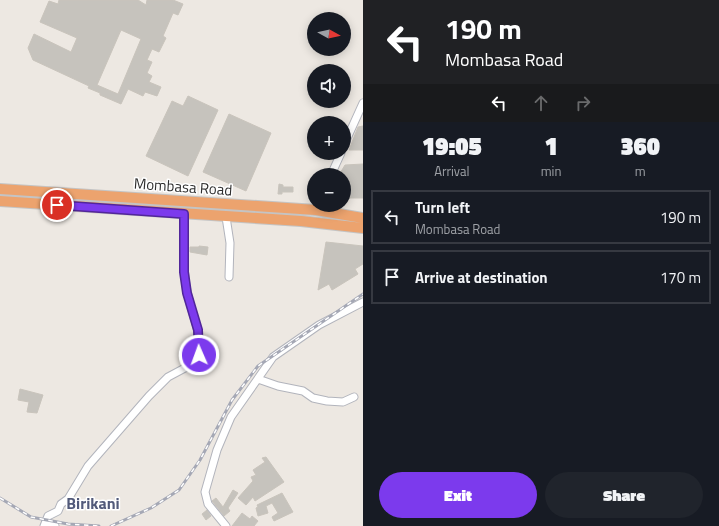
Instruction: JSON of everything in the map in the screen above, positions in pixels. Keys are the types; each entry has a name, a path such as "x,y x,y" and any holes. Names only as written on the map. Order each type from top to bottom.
{"highway":[{"name":"Mombasa Road","path":"0,189 307,207"},
{"name":"Mombasa Road","path":"0,201 301,221 363,228"},
{"name":"Mombasa Road","path":"335,212 363,218"}],"street":[{"path":"351,130 363,103"},
{"path":"55,526 45,525 48,516 56,512 62,503 68,499 81,476 130,416 164,380 198,361 200,345 198,330 187,293 184,272 184,214"},
{"path":"226,216 230,243 229,277"},
{"path":"226,526 208,504 205,496 205,488 217,450 227,426 268,362 282,350 331,318 363,302"},
{"path":"258,379 282,387 303,391 313,398 327,401 343,402 354,397"}],"building":[{"path":"59,0 138,0 146,5 147,0 173,0 183,4 178,15 173,13 163,36 166,38 159,52 152,49 147,60 152,62 147,73 152,76 149,82 161,87 157,96 145,92 143,96 128,89 121,104 100,95 100,93 88,88 89,86 33,60 28,48 34,34 71,52 77,38 40,22 49,1 58,4","holes":["121,30 141,39 118,94 97,85"]},
{"path":"188,96 218,110 188,176 146,156 172,101 183,106"},
{"path":"229,114 271,133 246,191 203,172"},
{"path":"363,126 363,150 351,150 351,145 358,127"},
{"path":"363,164 363,198 351,198 351,168 343,168 345,165"},
{"path":"279,184 283,185 283,187 293,187 293,192 282,192 282,194 278,194"},
{"path":"326,242 363,246 363,264 355,269 358,274 332,290 329,284 318,290"},
{"path":"190,247 208,247 207,255 190,252"},
{"path":"20,389 43,395 37,413 27,412 29,402 18,400"},
{"path":"266,457 284,482 255,501 253,497 246,505 238,498 253,481 251,477 256,475 253,470 265,462 262,458"},
{"path":"233,490 238,493 228,508 230,511 224,516 212,501 216,498 223,507"},
{"path":"282,493 293,512 274,521 272,517 278,513 272,503 266,506 268,513 258,516 256,508 258,507 257,505"},
{"path":"207,510 211,516 206,520 202,514"},
{"path":"242,513 250,519 252,516 258,521 254,526 232,526"}],"railway":[{"path":"111,526 151,508 179,490 200,460 232,400 258,366 363,294"},
{"path":"0,498 31,517 68,524 99,526"}],"district":[{"name":"Birikani","path":"93,503"}],"route":[{"path":"57,205 184,214 184,272 187,293 198,330 200,345 199,355"}]}
